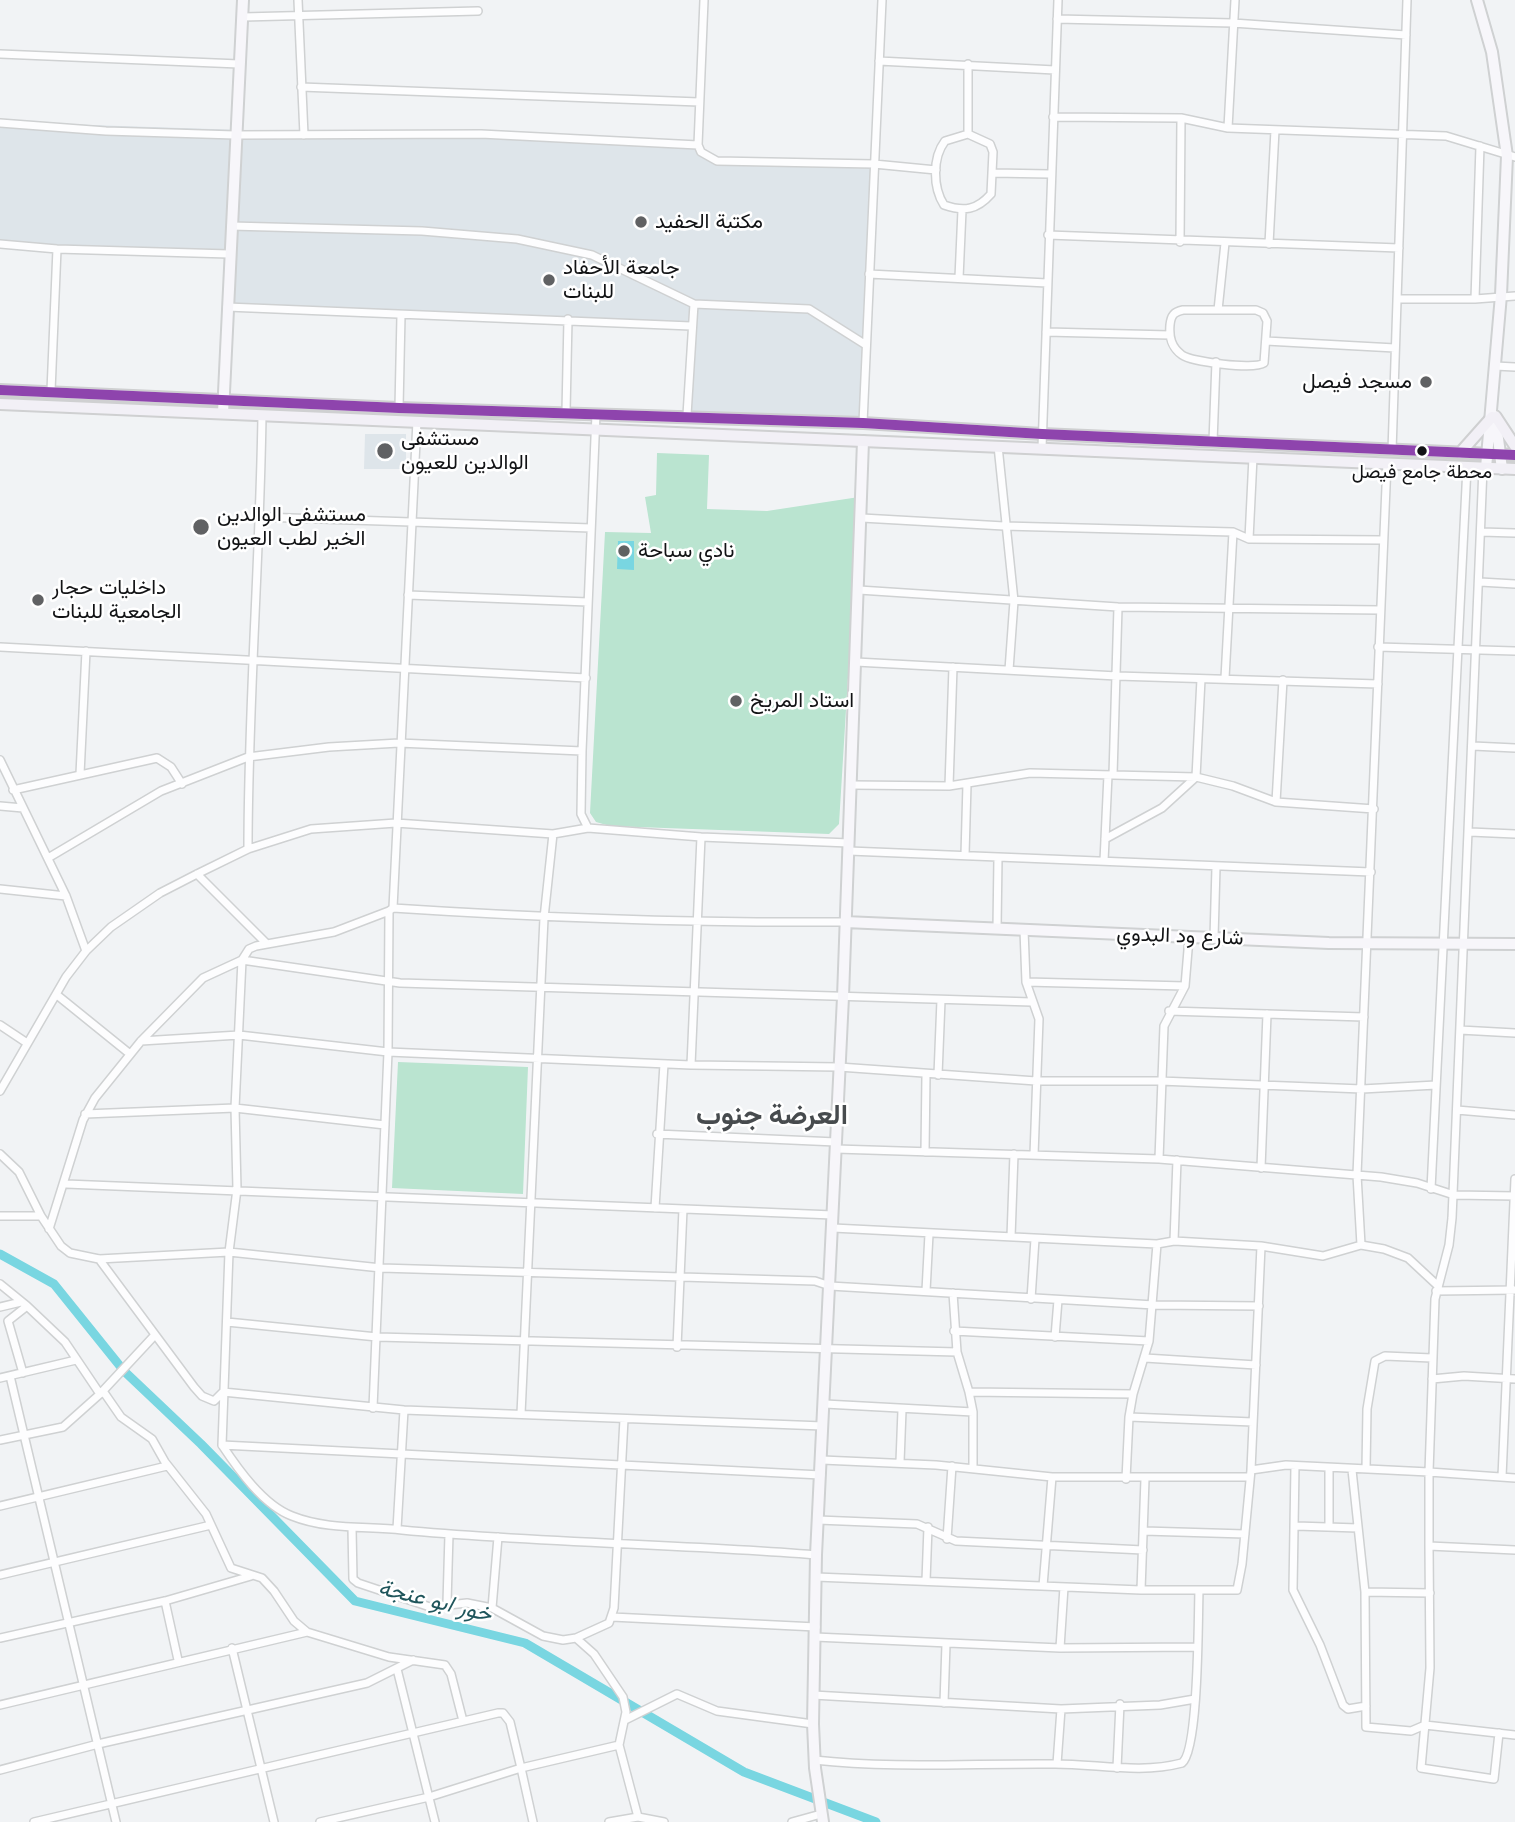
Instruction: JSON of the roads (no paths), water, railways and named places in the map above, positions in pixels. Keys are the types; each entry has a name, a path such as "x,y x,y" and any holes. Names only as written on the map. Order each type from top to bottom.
{"main road":[{"path":"0,390 224,398 399,408 687,415 1515,455"},
{"path":"0,404 1515,469"},
{"path":"1460,453 1494,417 1515,446"}],"street":[{"path":"223,413 243,0"},
{"path":"298,0 304,135"},
{"path":"704,0 698,145 705,156 717,161 874,164 936,170"},
{"path":"863,423 882,0"},
{"path":"1042,448 1058,0"},
{"path":"1228,128 1235,0"},
{"path":"1392,451 1407,0"},
{"path":"1477,0 1492,52 1511,156 1510,222 1495,366 1494,417 1484,468 1454,1195 1450,1245 1436,1288 1429,1472 1430,1668 1421,1768 1494,1779 1499,1733"},
{"path":"243,17 478,10"},
{"path":"1057,19 1233,23 1406,35"},
{"path":"0,54 239,64"},
{"path":"879,61 1055,70"},
{"path":"968,64 968,134"},
{"path":"301,87 699,102"},
{"path":"1053,117 1181,118 1228,128 1446,136 1511,156"},
{"path":"1180,242 1181,118"},
{"path":"0,123 106,131 235,135 481,134 698,145"},
{"path":"1269,244 1275,130"},
{"path":"968,134 990,145 993,173 991,194 975,208 962,210 944,205 937,195 936,170 944,141 968,134"},
{"path":"1475,299 1480,146"},
{"path":"993,173 1050,174"},
{"path":"959,278 962,210"},
{"path":"231,226 469,233 517,239 592,255 694,304 809,309 866,345"},
{"path":"1048,235 1180,242 1399,248"},
{"path":"1219,310 1225,243"},
{"path":"0,244 57,249 229,254"},
{"path":"51,391 57,249"},
{"path":"869,274 1047,283"},
{"path":"1397,299 1515,296"},
{"path":"687,415 694,304"},
{"path":"228,307 691,326"},
{"path":"1219,310 1256,310 1267,318 1265,359 1259,366 1186,357 1175,348 1170,335 1170,319 1177,311 1219,310"},
{"path":"399,408 401,315"},
{"path":"566,412 568,319"},
{"path":"1046,332 1170,335"},
{"path":"1266,341 1395,348"},
{"path":"1213,442 1216,362"},
{"path":"1495,366 1515,367"},
{"path":"588,828 582,814 582,751 596,414"},
{"path":"248,849 248,757 261,517 262,415"},
{"path":"1494,417 1502,454 1502,469"},
{"path":"373,1408 383,1195 391,909 417,421"},
{"path":"792,1822 822,1816 814,1764 813,1724 816,1555 828,1349 852,785 863,441"},
{"path":"998,446 1004,526 1014,601 1009,670"},
{"path":"1249,539 1253,457"},
{"path":"1361,1245 1357,1175 1387,463"},
{"path":"1431,1189 1467,467"},
{"path":"261,517 412,525 591,528"},
{"path":"862,518 1004,526 1233,533 1249,539 1383,540"},
{"path":"1481,532 1515,533"},
{"path":"1225,678 1233,533"},
{"path":"1480,582 1515,583"},
{"path":"859,590 1118,607 1380,610"},
{"path":"408,595 588,602"},
{"path":"1104,861 1117,676 1118,607"},
{"path":"0,647 586,678"},
{"path":"1378,648 1515,652"},
{"path":"80,774 86,651"},
{"path":"856,662 1117,676 1378,684"},
{"path":"949,786 953,667"},
{"path":"1105,839 1162,808 1196,777 1201,679"},
{"path":"1276,802 1283,680"},
{"path":"48,858 162,791 248,757 329,747 399,743 582,751"},
{"path":"1473,746 1515,748"},
{"path":"13,790 157,758 171,767 182,784"},
{"path":"0,760 66,896 86,951"},
{"path":"852,785 949,786 1012,774 1196,777 1233,786 1276,802 1374,809"},
{"path":"965,855 967,784"},
{"path":"0,806 23,808"},
{"path":"0,1091 27,1043 86,951 133,910 248,849 311,829 396,823 552,834 588,828 998,858 1371,872"},
{"path":"1470,832 1515,834"},
{"path":"521,1414 540,988 552,834"},
{"path":"691,1066 702,837"},
{"path":"997,929 998,858"},
{"path":"1213,938 1216,867"},
{"path":"197,874 266,943"},
{"path":"0,889 66,896"},
{"path":"816,1555 352,1528 301,1519 276,1507 236,1466 222,1445 229,1252 237,1189 235,1108 242,960 249,949 266,943 334,932 391,909 698,923 845,922"},
{"name":"شارع ود البدوي","path":"845,922 1368,944 1515,944"},
{"path":"1024,930 1026,982 1039,1019 1034,1156"},
{"path":"1159,1159 1164,1026 1169,1011 1185,986 1189,938"},
{"path":"50,1229 66,1184 85,1114 141,1041 203,978 242,960 390,982 1032,1002"},
{"path":"1026,982 1185,986"},
{"path":"57,995 130,1054"},
{"path":"938,1075 942,1000"},
{"path":"1169,1011 1364,1017"},
{"path":"1261,1168 1268,1014"},
{"path":"0,1025 27,1043"},
{"path":"1460,1030 1515,1033"},
{"path":"141,1041 239,1035 388,1052 691,1066 839,1067 1036,1081 1160,1081 1362,1089 1436,1085"},
{"path":"655,1208 657,1134 664,1064"},
{"path":"925,1152 926,1075"},
{"path":"85,1114 235,1108 385,1125"},
{"path":"1457,1110 1515,1115"},
{"path":"657,1134 925,1152 1177,1160 1357,1175 1417,1183 1454,1195 1515,1196"},
{"path":"0,1154 19,1172 41,1216 70,1253 99,1259 229,1252 380,1268 815,1281 830,1286 1031,1299 1154,1305 1259,1306"},
{"path":"1011,1237 1014,1154"},
{"path":"1174,1241 1177,1160"},
{"path":"1502,1477 1511,1379 1515,1179"},
{"path":"66,1184 833,1215"},
{"path":"677,1347 683,1209"},
{"path":"0,1216 41,1216"},
{"path":"833,1228 1157,1244 1174,1241 1261,1245 1323,1256 1361,1245 1384,1248 1408,1258 1436,1288 1513,1290"},
{"path":"926,1291 929,1234"},
{"path":"1031,1299 1035,1238"},
{"path":"1126,1479 1132,1394 1149,1341 1157,1244"},
{"path":"816,1577 1141,1590 1233,1591 1239,1587 1250,1473 1261,1245"},
{"path":"99,1259 154,1336 202,1396 214,1401 223,1392"},
{"path":"0,1284 59,1335 121,1417 147,1432 167,1466 197,1501 231,1568 262,1578 294,1621 307,1632 389,1657 439,1662 449,1669 463,1721"},
{"path":"953,1293 957,1352 973,1412 973,1468"},
{"path":"1055,1337 1058,1300"},
{"path":"0,1307 24,1304"},
{"path":"23,1373 8,1321 24,1304"},
{"path":"227,1322 377,1337 677,1347 957,1352"},
{"path":"954,1331 1149,1341"},
{"path":"0,1440 63,1427 102,1393 154,1336"},
{"path":"1366,1469 1367,1409 1376,1361 1385,1356 1432,1358"},
{"path":"1145,1358 1256,1365"},
{"path":"0,1378 76,1360"},
{"path":"10,1376 116,1822"},
{"path":"1432,1379 1464,1376 1511,1379"},
{"path":"223,1392 404,1410 823,1426"},
{"path":"969,1392 1132,1394"},
{"path":"825,1404 973,1412"},
{"path":"397,1529 404,1456 404,1410"},
{"path":"900,1462 902,1410"},
{"path":"1129,1417 1253,1422"},
{"path":"352,1528 352,1579 366,1587 430,1607 447,1603 467,1603 492,1608 543,1636 563,1640 576,1638 609,1622 612,1617 624,1419"},
{"path":"222,1445 822,1475"},
{"path":"822,1460 900,1462 1052,1477 1126,1479 1250,1473 1270,1465 1515,1478"},
{"path":"0,1506 167,1466"},
{"path":"947,1539 952,1466"},
{"path":"1295,1466 1295,1597 1314,1632 1343,1705 1348,1709 1366,1706"},
{"path":"1329,1468 1329,1527"},
{"path":"1352,1470 1365,1591 1365,1723 1369,1728 1411,1731 1425,1725 1515,1735"},
{"path":"1044,1586 1052,1477"},
{"path":"1141,1590 1145,1479"},
{"path":"818,1520 917,1524 928,1527 947,1539 1143,1550"},
{"path":"0,1575 54,1560 211,1525"},
{"path":"1296,1526 1358,1528"},
{"path":"926,1581 928,1527"},
{"path":"1144,1531 1245,1534"},
{"path":"447,1603 449,1534"},
{"path":"492,1608 498,1537"},
{"path":"1429,1546 1515,1550"},
{"path":"0,1638 165,1601 251,1576"},
{"path":"1060,1648 1065,1587"},
{"path":"814,1764 891,1767 1056,1763 1117,1768 1165,1767 1187,1759 1195,1699 1199,1591"},
{"path":"1365,1591 1430,1592"},
{"path":"165,1601 178,1660"},
{"path":"612,1617 946,1644 1060,1648 1197,1647"},
{"path":"0,1705 84,1687 178,1660 307,1632"},
{"path":"576,1638 594,1654 623,1697 625,1720 619,1745 638,1818"},
{"path":"944,1703 946,1644"},
{"path":"232,1648 274,1822"},
{"path":"0,1770 97,1744 367,1683 413,1660"},
{"path":"397,1670 435,1822"},
{"path":"625,1720 677,1694 717,1711 813,1724"},
{"path":"813,1695 1061,1709 1120,1704 1160,1706 1195,1699"},
{"path":"1117,1768 1120,1704"},
{"path":"1056,1763 1061,1709"},
{"path":"34,1822 503,1713 510,1722 533,1822"},
{"path":"320,1822 429,1797 521,1768 619,1745"},
{"path":"609,1822 638,1818 664,1822"}],"water":[{"path":"618,541 634,541 634,570 617,569"}],"waterway":[{"name":"خور ابو عنجة","path":"0,1254 54,1284 124,1371 201,1444 355,1601 525,1643 744,1772 876,1822"}],"place":[{"name":"مكتبة الحفيد","path":"641,222"},
{"name":"جامعة الأحفاد للبنات","path":"549,280"},
{"name":"مسجد فيصل","path":"1426,382"},
{"name":"مستشفى الوالدين للعيون","path":"385,451"},
{"name":"محطة جامع فيصل","path":"1422,451"},
{"name":"مستشفى الوالدين الخير لطب العيون","path":"201,527"},
{"name":"نادي سباحة","path":"624,551"},
{"name":"داخليات حجار الجامعية للبنات","path":"38,600"},
{"name":"استاد المريخ","path":"736,701"}],"district":[{"name":"العرضة جنوب","path":"772,1116"}]}
